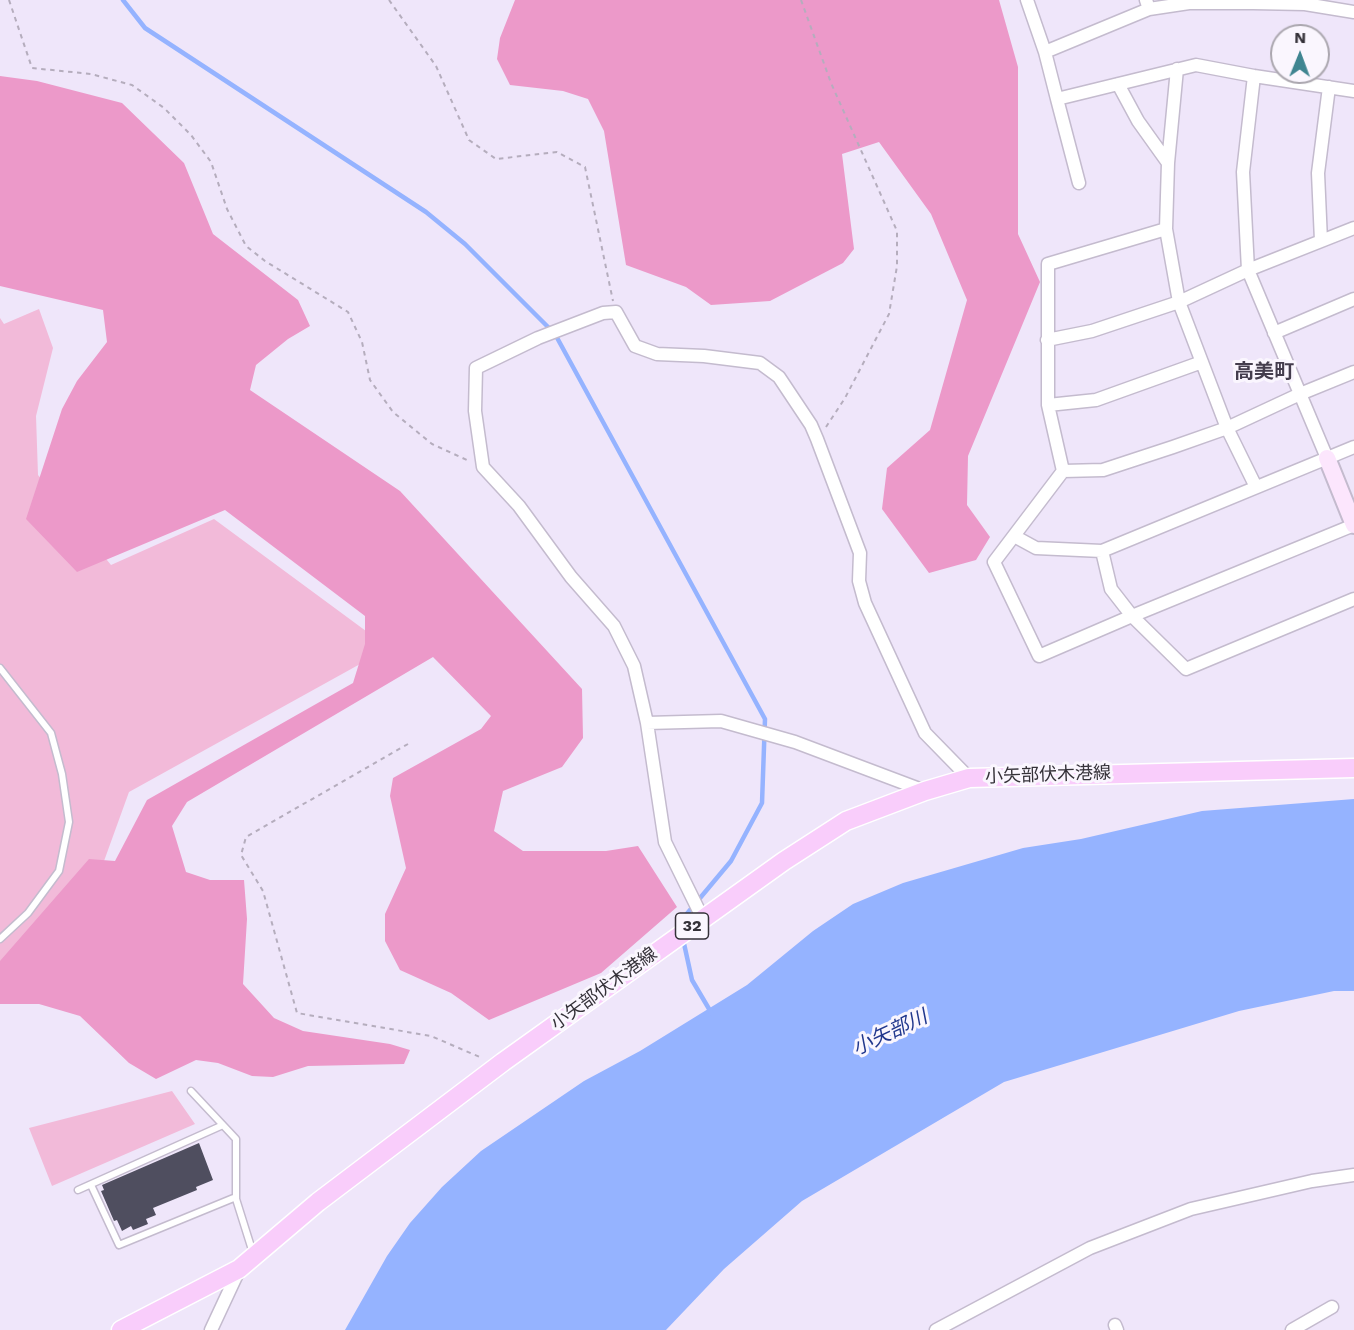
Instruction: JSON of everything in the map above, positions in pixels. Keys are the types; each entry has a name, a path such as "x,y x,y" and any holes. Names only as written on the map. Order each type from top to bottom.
{"main road":[{"name":"小矢部伏木港線","path":"121,1330 239,1269 318,1202 498,1066 703,919 846,821 925,791 969,778 1354,768"}],"street":[{"path":"1027,0 1045,52 1079,183"},
{"path":"1045,52 1148,4 1191,1 1305,4 1354,12"},
{"path":"1057,99 1196,65 1354,91"},
{"path":"1177,69 1168,163 1166,229 1179,302 1227,428 1256,487"},
{"path":"1166,229 1048,264 1048,405 1063,471 994,562 1039,656 1354,525 1248,270 1243,172 1254,76"},
{"path":"1118,84 1138,121 1168,163"},
{"path":"1321,241 1318,173 1329,87"},
{"path":"1047,340 1092,331 1179,302 1248,270 1354,228"},
{"path":"1274,333 1354,299"},
{"path":"703,919 665,842 646,723 634,666 614,626 571,577 519,506 483,467 475,411 476,368 538,338 603,314 616,312 635,346 657,354 704,356 760,363 779,377 811,425 817,439 860,553 859,581 866,603 925,733 969,778"},
{"path":"1048,405 1096,400 1202,362"},
{"path":"1063,471 1103,470 1227,428 1354,372"},
{"path":"1014,536 1036,548 1102,551 1354,447"},
{"path":"1102,551 1111,589 1132,616 1186,669 1354,599"},
{"path":"646,723 721,721 795,742 925,791"},
{"path":"936,1330 1090,1248 1191,1209 1312,1181 1354,1175"},
{"path":"211,1330 239,1269"},
{"path":"1292,1330 1332,1307"}],"lane":[{"path":"0,668 51,733 62,774 69,822 59,872 28,914 0,939"},
{"path":"191,1091 236,1139 236,1197 254,1256"},
{"path":"78,1190 223,1125"},
{"path":"91,1185 119,1245 236,1197"}],"path":[{"path":"9,0 32,68 91,74 132,85 164,108 191,135 211,162 227,209 246,246 348,312 362,342 370,380 393,412 432,444 483,467"},
{"path":"389,0 436,66 469,140 496,159 557,152 585,167 616,312"},
{"path":"801,0 831,83 897,231 897,266 889,314 845,398 817,439"},
{"path":"408,744 246,837 241,855 263,891 297,1013 431,1036 498,1066"}],"shaded area":[{"path":"515,0 999,0 1018,67 1018,234 1040,282 968,456 967,505 990,537 976,560 929,573 882,509 887,468 930,430 967,300 931,214 879,142 842,154 854,249 843,263 770,301 711,305 686,287 626,265 604,131 588,99 563,91 510,85 497,59 500,38"},
{"path":"0,76 37,81 122,103 184,163 213,234 298,300 310,326 288,339 256,365 250,390 400,491 582,689 583,738 562,767 503,791 494,831 523,851 606,851 638,846 677,907 601,973 489,1020 451,993 400,970 385,941 385,914 406,868 390,796 393,778 481,729 491,716 433,657 187,802 172,826 186,872 210,880 244,880 247,919 243,984 274,1018 303,1031 390,1044 410,1050 404,1064 308,1066 273,1077 252,1076 218,1063 196,1060 156,1079 129,1063 80,1016 39,1004 0,1004 0,961 89,859 115,861 147,800 353,683 365,644 365,616 225,510 77,572 26,519 62,409 77,381 107,342 103,310 0,286"},
{"path":"39,309 53,348 36,416 38,475 111,565 214,519 389,648 129,792 87,908 0,973 0,318 4,324"},
{"path":"172,1091 195,1124 52,1186 29,1128"}],"water":[{"name":"小矢部川","path":"1354,799 1354,991 1334,991 1239,1011 1004,1082 802,1201 724,1269 666,1330 345,1330 387,1256 410,1223 442,1187 481,1151 584,1081 640,1051 747,985 813,931 853,904 903,883 1023,848 1081,839 1202,811"}],"building":[{"path":"199,1143 213,1180 196,1187 197,1190 153,1208 156,1215 146,1219 148,1224 133,1230 131,1226 122,1231 117,1220 114,1221 101,1191 104,1190 102,1185"}],"waterway":[{"path":"123,0 145,28 426,212 465,244 555,334 765,719 762,803 731,861 680,922 681,928"},
{"path":"683,939 692,980 712,1014"}],"district":[{"name":"高美町","path":"1264,372"}]}
